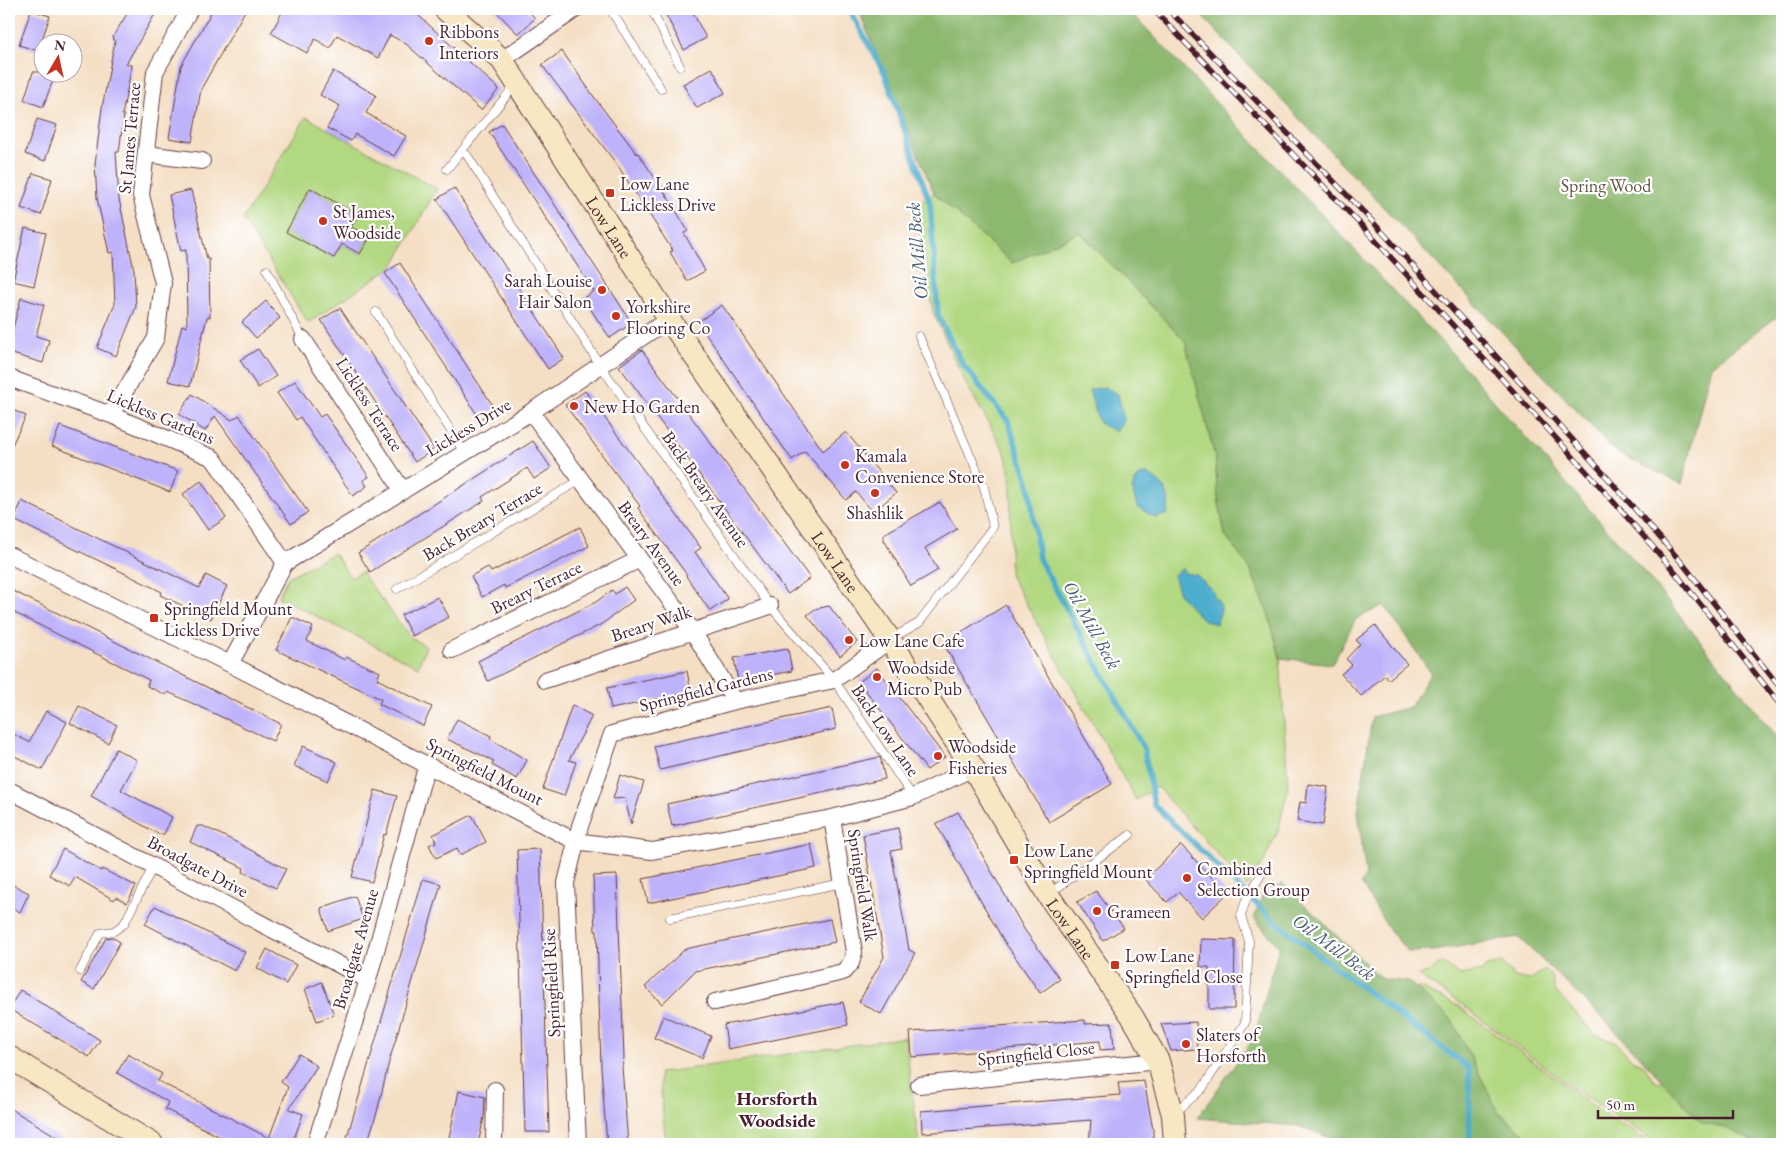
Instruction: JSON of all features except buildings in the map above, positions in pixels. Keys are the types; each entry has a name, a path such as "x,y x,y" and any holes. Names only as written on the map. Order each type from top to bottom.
{"street":[{"name":"St James Terrace","path":"111,415 156,338 163,283 141,195 155,72 190,9"},
{"name":"Low Lane","path":"445,9 502,60 669,319 890,640 972,768 1048,895 1132,1016 1158,1061 1173,1115 1176,1144"},
{"path":"502,60 576,9"},
{"path":"146,154 202,161"},
{"name":"Lickless Drive","path":"285,563 531,412 669,319"},
{"name":"Lickless Terrace","path":"303,339 403,491"},
{"name":"Lickless Gardens","path":"9,378 111,415 213,458 285,563"},
{"name":"Breary Avenue","path":"531,412 582,479 638,560 692,630 735,701"},
{"name":"Springfield Mount","path":"9,555 230,664 576,841 652,851 832,818 913,797 972,768"},
{"name":"Breary Terrace","path":"452,650 638,560"},
{"path":"230,664 285,563"},
{"name":"Breary Walk","path":"545,680 692,630 770,606"},
{"name":"Springfield Gardens","path":"581,822 612,734 735,701 834,680 890,640"},
{"name":"Broadgate Avenue","path":"315,1144 368,980 427,764"},
{"name":"Broadgate Drive","path":"9,790 368,980"},
{"name":"Springfield Walk","path":"715,1002 844,972 852,963 854,952 832,818"},
{"name":"Springfield Rise","path":"578,1144 566,883 581,822"},
{"path":"9,1057 152,1144"},
{"name":"Springfield Close","path":"919,1085 1158,1061"},
{"path":"494,1144 495,1090"}],"lane":[{"path":"610,9 661,89"},
{"path":"651,9 680,66"},
{"path":"447,169 517,83"},
{"name":"Back Breary Avenue","path":"466,155 600,365 770,606 834,680"},
{"path":"267,270 303,339"},
{"path":"376,312 464,452"},
{"path":"890,640 919,623 993,527 984,487 919,336"},
{"name":"Back Breary Terrace","path":"397,589 582,479"},
{"name":"Back Low Lane","path":"834,680 913,797"},
{"path":"1048,895 1130,835"},
{"path":"80,971 100,933 114,931 124,924 154,866"},
{"path":"1173,1115 1202,1089 1245,1023 1249,941 1241,916 1255,883 1262,873"},
{"path":"670,918 843,883"}],"green space":[{"path":"858,9 1128,9 1449,350 1641,568 1782,743 1782,1144 1758,1144 1726,1128 1702,1123 1604,1019 1518,937 1433,951 1408,952 1388,928 1361,883 1366,876 1358,812 1372,717 1410,707 1431,673 1384,605 1356,619 1332,664 1280,658 1268,612 1250,569 1225,535 1218,498 1215,457 1185,341 1080,232 1012,263 934,193"},
{"name":"Spring Wood","path":"1195,9 1782,9 1782,313 1711,366 1682,484 1616,452"},
{"path":"306,117 437,189 393,266 308,323 243,219","holes":["310,188 358,215 351,227 370,237 360,254 342,244 334,258 286,232"]},
{"path":"934,193 1012,263 1080,232 1185,341 1215,457 1218,498 1225,535 1250,569 1268,612 1280,658 1288,788 1278,831 1262,865 1247,887 1157,787 1136,800 1010,575 1011,479 1005,452 964,380 933,312 915,206"},
{"path":"334,553 351,578 361,572 411,638 426,646 418,667 278,597 288,577"},
{"path":"1283,884 1382,979 1409,982 1452,1020 1498,1111 1536,1144 1347,1144 1298,1126 1197,1118 1254,1038 1279,947 1254,918 1263,894"},
{"path":"1441,963 1460,975 1482,971 1486,966 1502,963 1514,977 1530,980 1545,969 1552,976 1555,991 1594,1034 1617,1043 1632,1060 1644,1065 1655,1082 1679,1079 1692,1092 1693,1114 1702,1123 1726,1128 1759,1143 1659,1144 1567,1084 1461,1004 1418,976 1433,970"},
{"path":"1419,987 1458,1006 1597,1109 1652,1144 1536,1144 1498,1111 1452,1020 1417,990"},
{"path":"905,1037 919,1144 666,1144 659,1073"}],"water":[{"path":"1104,387 1118,394 1124,420 1116,432 1099,423 1089,390"},
{"path":"1145,473 1157,480 1165,489 1168,499 1167,514 1156,518 1137,507 1132,488 1137,478"},
{"path":"1183,568 1184,573 1197,575 1214,592 1213,596 1221,607 1217,624 1204,621 1180,596 1173,576"}],"waterway":[{"name":"Oil Mill Beck","path":"849,9 885,74 930,203 938,315 963,365 1008,421 1029,484 1039,559 1144,749 1154,805 1274,921 1469,1068 1470,1144"}],"railway":[{"path":"1153,9 1364,228 1597,483 1674,571 1782,707"},
{"path":"1168,9 1372,221 1605,475 1683,564 1782,690"}],"place":[{"name":"Ribbons Interiors","path":"429,41"},
{"name":"Low Lane Lickless Drive","path":"610,193"},
{"name":"St James, Woodside","path":"323,221"},
{"name":"Sarah Louise Hair Salon","path":"602,290"},
{"name":"Yorkshire Flooring Co","path":"616,316"},
{"name":"New Ho Garden","path":"574,406"},
{"name":"Kamala Convenience Store","path":"845,465"},
{"name":"Shashlik","path":"875,493"},
{"name":"Springfield Mount Lickless Drive","path":"154,618"},
{"name":"Low Lane Cafe","path":"849,640"},
{"name":"Woodside Micro Pub","path":"877,677"},
{"name":"Woodside Fisheries","path":"938,756"},
{"name":"Low Lane Springfield Mount","path":"1014,860"},
{"name":"Combined Selection Group","path":"1187,878"},
{"name":"Grameen","path":"1097,911"},
{"name":"Low Lane Springfield Close","path":"1115,965"},
{"name":"Slaters of Horsforth","path":"1186,1044"}],"district":[{"name":"Horsforth Woodside","path":"777,1109"}]}
